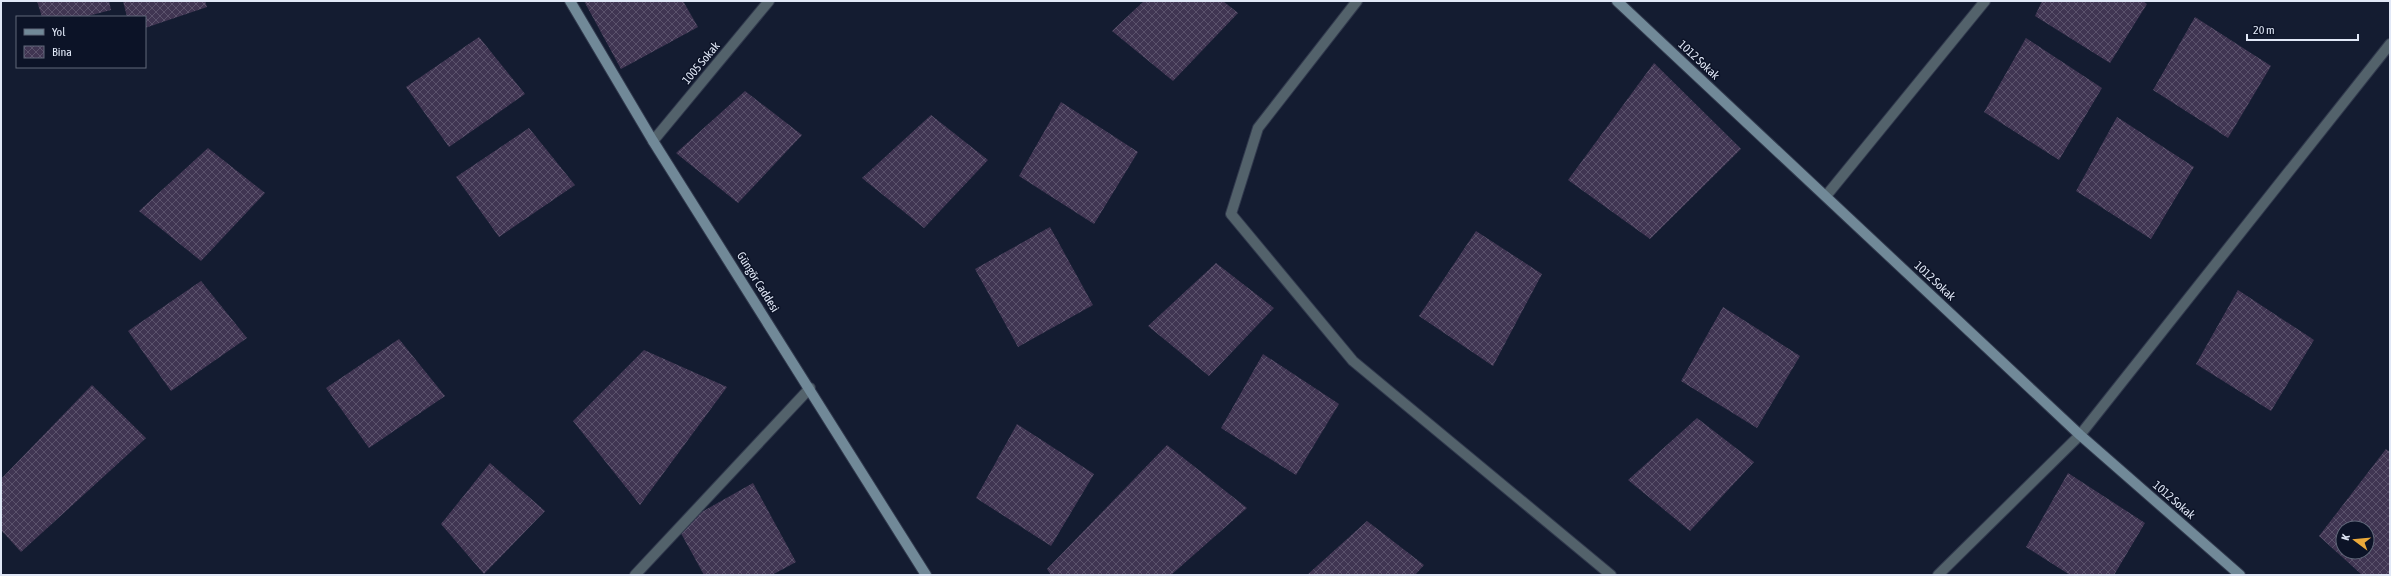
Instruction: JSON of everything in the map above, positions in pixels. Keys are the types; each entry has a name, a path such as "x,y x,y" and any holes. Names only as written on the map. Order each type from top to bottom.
{"street":[{"name":"Güngör Caddesi","path":"570,1 653,141 810,388 926,575"},
{"name":"1005 Sokak","path":"653,141 769,1"},
{"path":"1357,1 1258,128 1231,214 1354,361 1611,575"},
{"name":"1012 Sokak","path":"1617,1 2080,435 2240,575"},
{"path":"1826,196 1985,1"},
{"path":"1938,575 2080,435 2390,44"},
{"path":"635,575 810,388"}],"building":[{"path":"37,1 109,1 111,10 88,16 42,16"},
{"path":"123,1 205,1 207,7 146,28 146,16 127,16"},
{"path":"584,1 683,1 698,27 621,69"},
{"path":"1144,1 1223,1 1238,13 1173,81 1112,31"},
{"path":"2042,1 2143,1 2147,4 2110,63 2035,16"},
{"path":"2195,17 2271,66 2228,138 2153,90"},
{"path":"479,37 525,94 449,147 406,87"},
{"path":"2026,38 2102,88 2059,160 1984,112"},
{"path":"1654,63 1741,149 1650,239 1568,180"},
{"path":"745,91 802,135 738,203 676,153"},
{"path":"1061,102 1138,152 1094,224 1019,176"},
{"path":"931,115 988,160 924,228 862,178"},
{"path":"2117,117 2194,167 2151,239 2076,191"},
{"path":"529,128 575,185 499,237 456,177"},
{"path":"208,148 265,193 201,261 139,211"},
{"path":"1050,227 1093,305 1018,347 975,269"},
{"path":"1476,231 1542,274 1493,366 1419,316"},
{"path":"1216,263 1274,308 1209,376 1148,326"},
{"path":"201,281 247,338 171,391 128,331"},
{"path":"2238,290 2314,340 2271,411 2196,364"},
{"path":"1723,307 1800,356 1757,428 1681,381"},
{"path":"399,339 445,396 369,448 326,388"},
{"path":"644,350 727,387 640,505 573,421"},
{"path":"1263,354 1339,404 1296,475 1221,428"},
{"path":"92,385 146,438 21,552 1,530 1,479"},
{"path":"1697,418 1754,462 1690,531 1628,480"},
{"path":"1017,424 1094,474 1051,546 976,498"},
{"path":"1167,445 1247,508 1171,575 1051,575 1047,569"},
{"path":"2386,449 2390,452 2390,575 2362,575 2345,560 2375,560 2375,520 2335,520 2335,551 2319,536"},
{"path":"490,463 545,511 484,574 441,524"},
{"path":"2068,473 2145,523 2114,575 2070,575 2026,547"},
{"path":"753,483 796,562 772,575 704,575 677,526"},
{"path":"1367,521 1424,565 1415,575 1307,575"}]}
